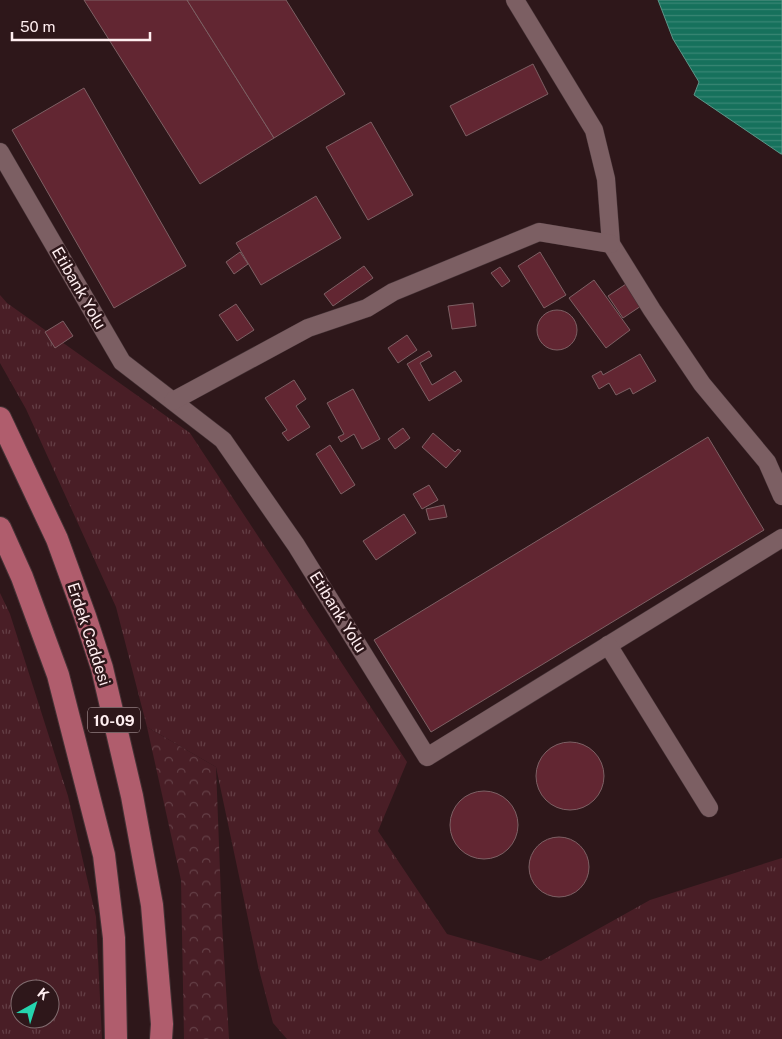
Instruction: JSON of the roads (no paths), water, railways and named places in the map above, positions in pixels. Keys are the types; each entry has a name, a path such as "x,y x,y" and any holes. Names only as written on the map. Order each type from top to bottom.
{"main road":[{"name":"Erdek Caddesi","path":"0,418 57,539 102,668 132,796 152,905 162,1024 161,1039"},
{"name":"10-09","path":"0,528 22,577 58,675 104,855 114,938 116,1039"}],"lane":[{"path":"515,0 594,130 606,179 611,244 652,310 702,384 767,462 782,496"},
{"name":"Etibank Yolu","path":"0,152 122,362 222,440 296,546 427,757 778,540"},
{"path":"173,401 308,328 367,308 393,292 539,232 611,244"},
{"path":"608,645 709,808"}]}
